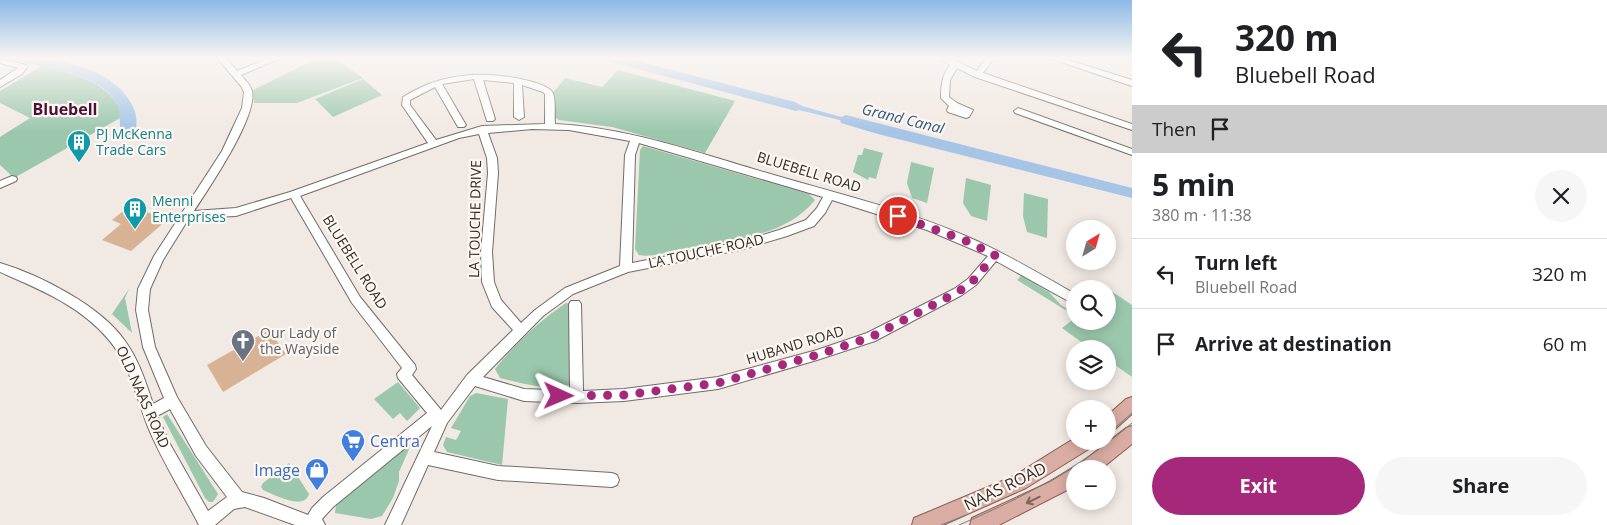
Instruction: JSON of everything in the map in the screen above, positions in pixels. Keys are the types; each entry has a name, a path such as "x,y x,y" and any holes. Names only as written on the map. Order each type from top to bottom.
{"main road":[{"path":"1116,418 1132,404"},
{"path":"1099,460 1132,434"},
{"name":"NAAS ROAD","path":"921,525 1020,482 1072,450"},
{"name":"NAAS ROAD","path":"979,525 1066,482"}],"street":[{"path":"239,500 201,451 172,401 148,348 142,310 144,290 162,251 227,151 243,118 248,92 243,82"},
{"path":"434,144 405,102 408,97 440,82"},
{"path":"479,82 486,124"},
{"path":"518,82 519,117"},
{"path":"522,82 547,91 550,125"},
{"path":"946,82 945,98 954,105"},
{"path":"1000,82 1132,127"},
{"path":"437,83 461,125"},
{"path":"1035,118 1047,98"},
{"path":"1018,111 1132,152"},
{"name":"BLUEBELL ROAD","path":"186,216 236,212 294,194 486,124 550,125 600,131 635,139 936,229 995,255 1066,295"},
{"name":"LA TOUCHE DRIVE","path":"486,124 494,173 486,273 490,292 500,310 520,329"},
{"name":"LA TOUCHE ROAD","path":"626,268 630,155 635,139"},
{"path":"0,185 12,178"},
{"name":"BLUEBELL ROAD","path":"294,194 356,300 410,369 403,374 439,417"},
{"name":"LA TOUCHE ROAD","path":"315,524 323,506 439,417 520,329 569,291 626,268 744,245 783,233 810,222 821,210 828,196"},
{"name":"HUBAND ROAD","path":"472,379 524,395 577,397 624,395 718,383 817,355 871,337 958,292 972,282 995,255"},
{"name":"OLD NAAS ROAD","path":"0,267 71,302 95,317 122,345 159,438 206,524"},
{"path":"575,304 577,397"},
{"path":"150,413 172,401"},
{"name":"LA TOUCHE ROAD","path":"394,525 426,457 439,417"},
{"path":"426,457 498,473 612,480"},
{"path":"206,524 231,503 248,499 295,519 315,524"}],"green space":[{"path":"14,82 94,82 110,94 119,107 122,117 14,178 0,165 0,137 30,118 0,103 0,91"},
{"path":"268,82 351,82 297,103 254,103 253,90"},
{"path":"355,82 367,82 382,95 333,117 315,99"},
{"path":"561,82 584,82 602,87 606,82 665,82 735,101 705,153 612,127 559,120 554,117 552,94"},
{"path":"643,146 809,194 815,200 788,223 754,236 655,255 639,255 635,249 640,150"},
{"path":"864,148 883,153 876,179 869,177 868,180 853,172 858,155 862,155"},
{"path":"911,162 934,168 927,203 912,198 907,183"},
{"path":"966,178 991,185 987,221 971,216 963,203"},
{"path":"1024,193 1048,199 1047,238 1027,232 1023,216"},
{"path":"1021,276 1049,292 1066,308 1066,310 1017,280"},
{"path":"129,289 125,298 132,333 112,314"},
{"path":"1116,294 1132,305 1132,377 1116,366 1116,340 1079,340 1062,328 1066,325 1066,330 1116,330"},
{"path":"566,303 570,304 571,384 545,387 500,378 495,369 503,359 537,325"},
{"path":"398,382 420,408 407,421 400,413 393,419 374,399"},
{"path":"476,393 508,399 502,465 447,452 443,445 446,437 456,440 461,431 451,428 470,396"},
{"path":"167,414 218,494 213,502 209,502 205,498 163,417"},
{"path":"407,445 410,447 399,472 399,481 393,498 382,516 371,519 335,513 336,504"},
{"path":"289,463 309,494 306,499 301,501 295,502 282,498 263,490 261,487 263,483"}],"water":[{"path":"689,82 720,82 795,102 802,106 841,117 846,115 1132,188 1132,198 878,134 841,123 840,120 799,110 796,111"}],"building":[{"name":"Menni Enterprises","path":"139,209 167,220 131,251 102,240 121,224 112,220 122,212 132,215"},
{"name":"Our Lady of the Wayside","path":"269,330 286,354 223,392 207,365"}],"waterway":[{"path":"103,82 122,98 128,113 128,132"}],"tram line":[{"path":"1116,427 1132,413"},
{"path":"959,525 1050,481 1092,454 1132,423"},
{"path":"941,525 966,515"}],"place":[{"name":"PJ McKenna Trade Cars","path":"79,163"},
{"name":"Menni Enterprises","path":"135,230"},
{"name":"Our Lady of the Wayside","path":"243,362"},
{"name":"Centra","path":"353,462"},
{"name":"Image","path":"317,491"}],"district":[{"name":"Bluebell","path":"65,109"}],"route":[{"path":"559,396 624,395 718,383 817,355 871,337 958,292 972,282 995,255 964,240 898,216"}],"water label":[{"name":"Grand Canal","path":"903,119"}]}
